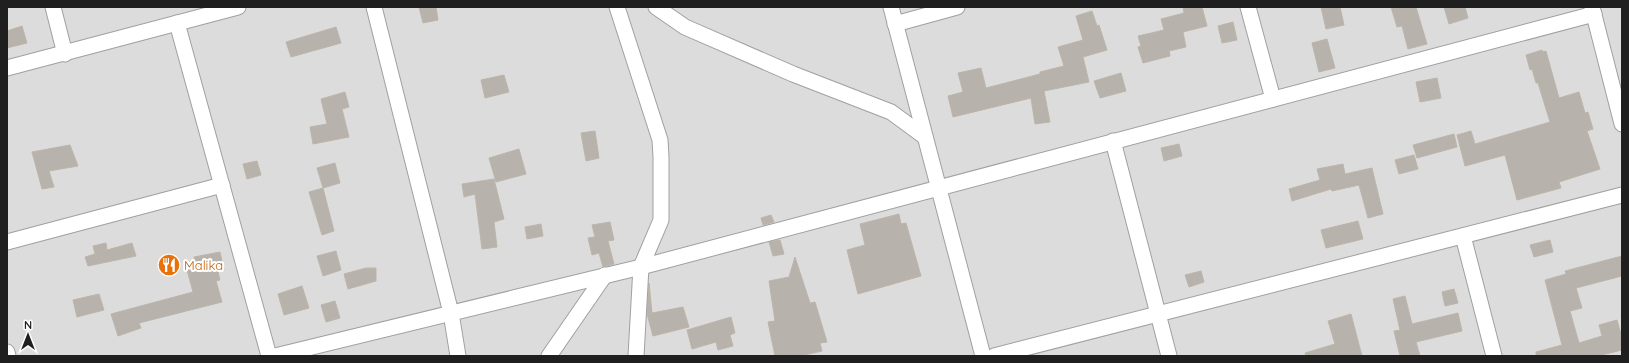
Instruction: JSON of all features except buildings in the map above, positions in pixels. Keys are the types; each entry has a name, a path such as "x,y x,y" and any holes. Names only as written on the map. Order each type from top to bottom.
{"street":[{"path":"53,7 65,54"},
{"path":"7,68 65,54 238,7"},
{"path":"374,7 451,313 458,356"},
{"path":"617,7 660,140 661,157 660,220 641,267 636,356"},
{"path":"656,7 685,27 793,74 891,112 925,137"},
{"path":"891,7 983,356"},
{"path":"895,24 957,7"},
{"path":"1248,7 1273,99"},
{"path":"275,356 641,267 1273,99 1593,11 1617,87 1622,124"},
{"path":"177,23 269,356"},
{"path":"1113,141 1170,356"},
{"path":"7,242 222,185"},
{"path":"994,356 1622,195"},
{"path":"1463,236 1494,356"},
{"path":"549,356 605,276"},
{"path":"7,352 8,356"}],"shaded area":[{"path":"7,7 1622,7 1622,356 7,356"}],"place":[{"name":"Malika","path":"169,265"}]}
